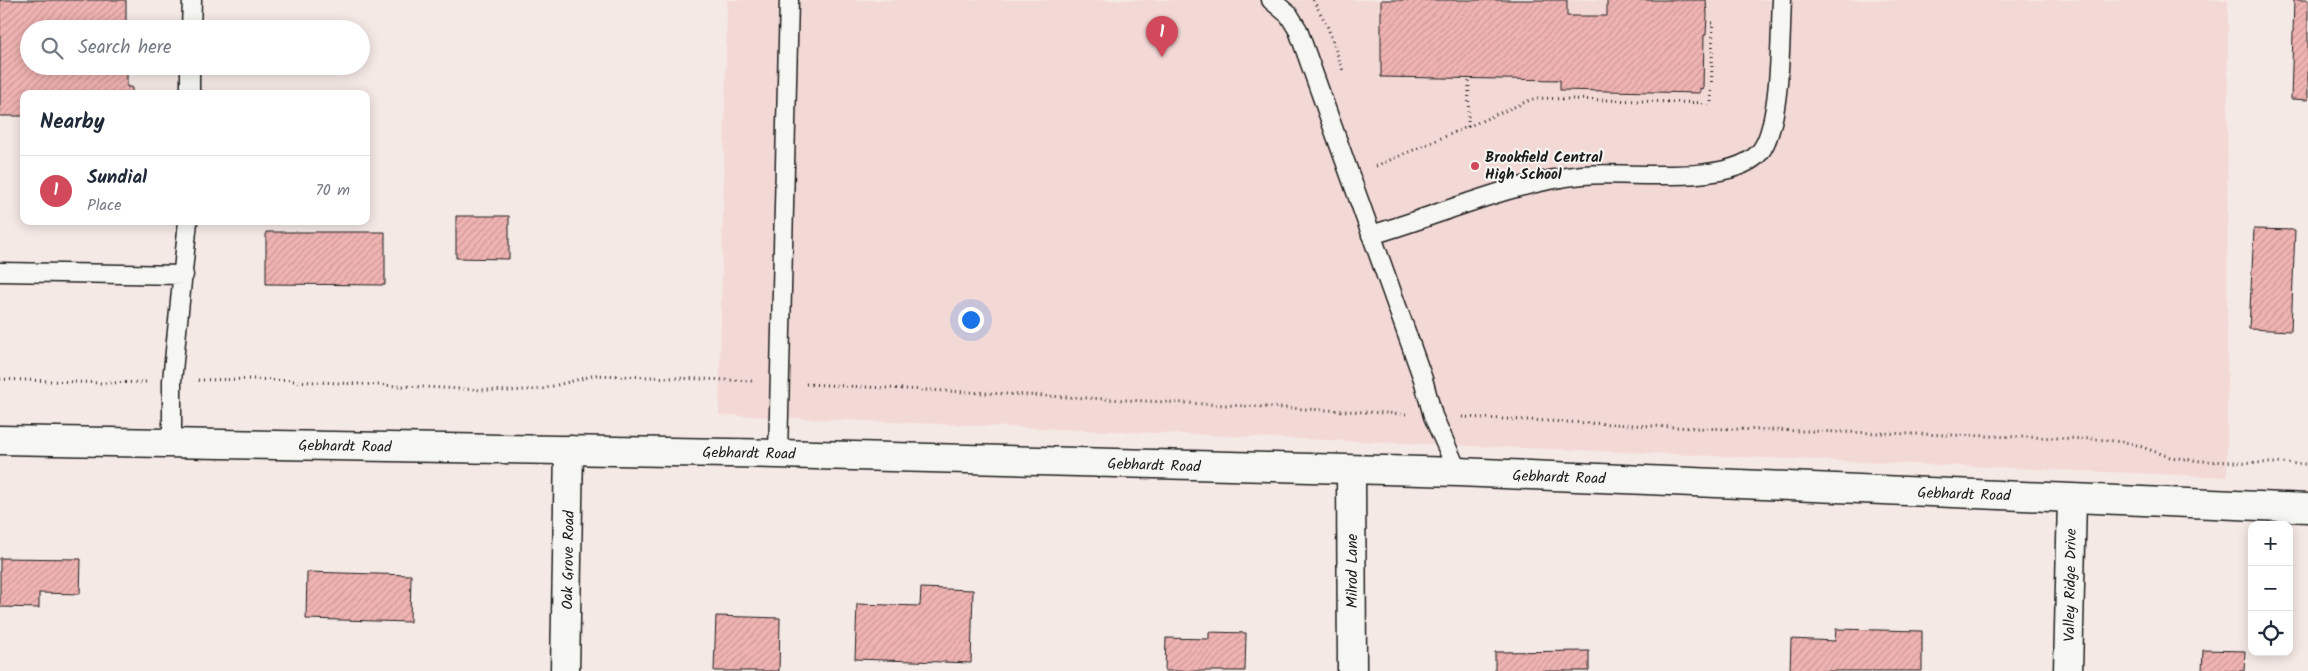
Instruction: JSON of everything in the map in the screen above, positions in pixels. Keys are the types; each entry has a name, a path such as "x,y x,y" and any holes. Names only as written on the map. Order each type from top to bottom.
{"street":[{"name":"Gebhardt Road","path":"0,440 778,454 1458,472 2308,508"},
{"name":"Oak Grove Road","path":"565,671 569,450"},
{"name":"Milrod Lane","path":"1351,470 1352,671"},
{"name":"Valley Ridge Drive","path":"2068,671 2072,499"}],"lane":[{"path":"191,20 192,0"},
{"path":"778,454 789,0"},
{"path":"1271,0 1289,15 1298,30 1433,416 1458,472"},
{"path":"1371,235 1397,228 1472,201 1539,183 1582,175 1675,176 1704,174 1732,169 1758,155 1771,130 1773,121 1777,94 1782,0"},
{"path":"190,75 190,90"},
{"path":"172,443 172,381 188,225"},
{"path":"0,272 184,276"}],"path":[{"path":"1376,166 1535,98 1711,103 1713,23 1707,23"},
{"path":"1468,127 1469,79"},
{"path":"0,379 102,383 252,379 507,391 542,389 604,375 780,382 1696,428 2097,439 2131,443 2170,457 2200,461 2308,464"}],"shaded area":[{"name":"Brookfield Central High School","path":"727,0 2228,0 2227,477 719,415"}],"building":[{"path":"0,0 126,0 126,20 20,20 20,75 127,75 127,87 132,87 132,90 20,90 20,116 0,116"},
{"path":"1381,0 1567,0 1567,16 1607,16 1607,0 1706,0 1703,89 1700,88 1700,93 1560,90 1560,80 1381,77"},
{"path":"2294,0 2308,0 2308,100 2291,99"},
{"path":"456,216 509,216 509,259 456,258"},
{"path":"2254,229 2295,230 2291,331 2249,329"},
{"path":"266,232 385,232 385,285 266,284"},
{"path":"0,558 81,559 80,594 39,593 39,608 0,607"},
{"path":"307,572 411,575 410,622 306,619"},
{"path":"921,588 973,590 971,663 855,659 857,604 920,606"},
{"path":"716,616 780,618 779,671 714,671"},
{"path":"1836,629 1922,631 1922,671 1790,671 1791,639 1835,641"},
{"path":"1209,632 1246,633 1245,671 1165,671 1166,638 1209,639"},
{"path":"2203,650 2245,651 2244,671 2202,671"},
{"path":"1589,651 1589,671 1495,671 1495,652"}],"place":[{"name":"Sundial","path":"1162,57"},
{"name":"Brookfield Central High School","path":"1475,166"}]}
